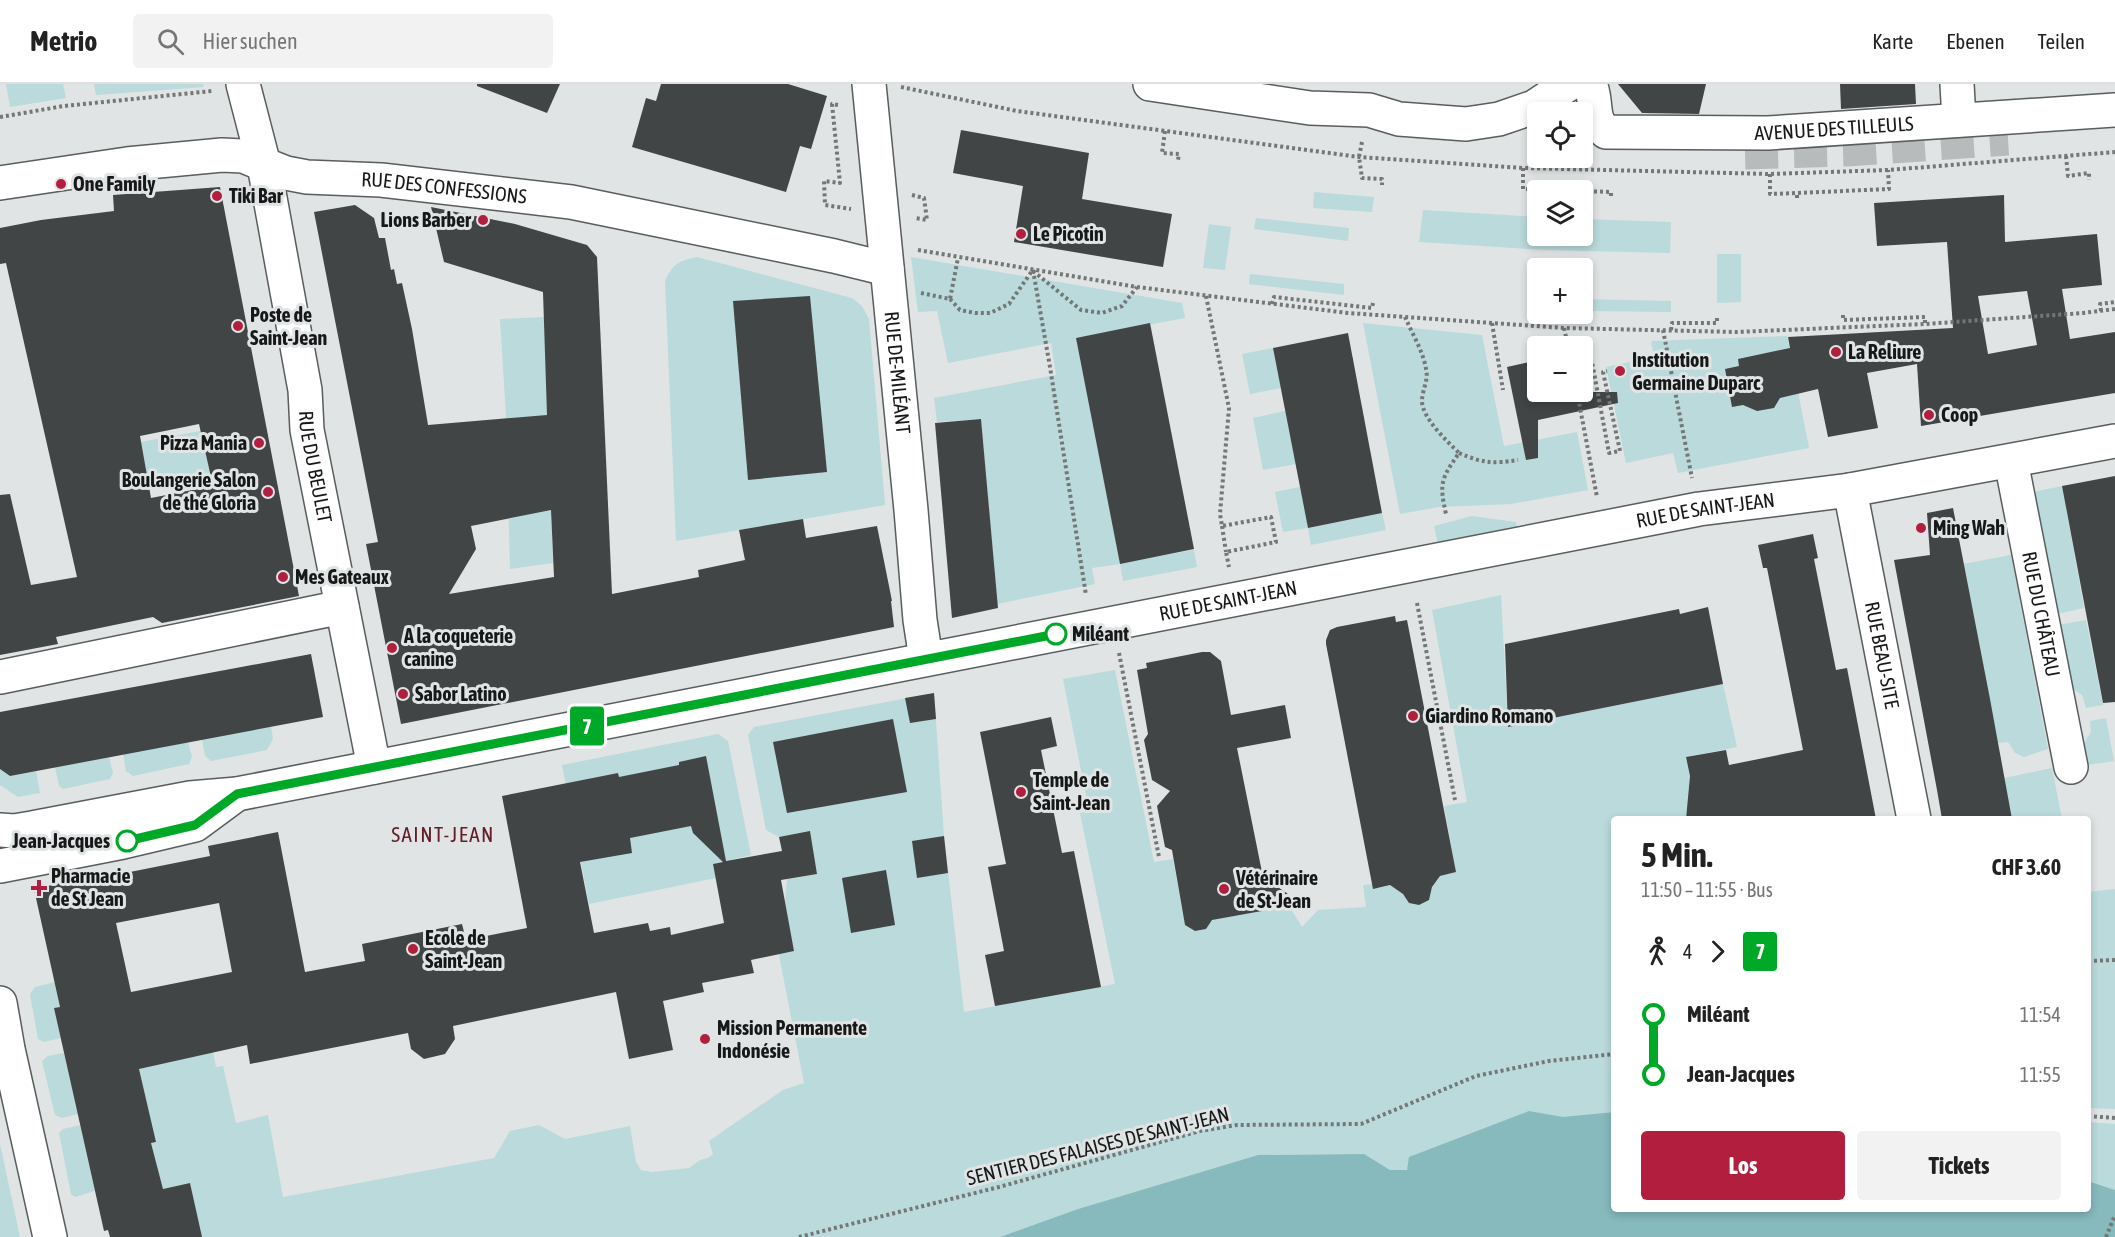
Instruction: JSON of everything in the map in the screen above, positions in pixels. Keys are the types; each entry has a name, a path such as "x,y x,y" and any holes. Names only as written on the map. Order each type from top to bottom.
{"street":[{"name":"RUE DE-MILÉANT","path":"869,84 901,265 911,510 920,620 926,659"},
{"path":"1150,84 1310,108 1369,110 1399,119 1466,124 1499,119 1534,106 1569,84"},
{"path":"1336,84 1369,110"},
{"path":"1590,84 1595,99 1595,118 1598,126 1606,132 1617,152 1745,153"},
{"path":"1957,84 1959,120"},
{"name":"RUE DU BEULET","path":"228,87 264,165 304,390 307,430 374,767"},
{"name":"AVENUE DES TILLEULS","path":"1606,132 1768,133 2115,110"},
{"path":"2008,139 2112,129 2115,126"},
{"name":"RUE DES CONFESSIONS","path":"0,183 127,164 222,154 243,156 264,165 307,177 381,180 571,202 834,256 901,265"},
{"name":"RUE DE SAINT-JEAN","path":"0,830 23,829 190,798 237,794 1699,509 1850,490 2115,441"},
{"name":"RUE DU CHÂTEAU","path":"2011,461 2071,767"},
{"name":"RUE BEAU-SITE","path":"1850,490 1913,816"},
{"path":"0,677 342,607"},
{"name":"RUE DE SAINT-JEAN","path":"0,866 123,842 195,825 237,794"},
{"path":"0,1003 4,1052 50,1237"}],"path":[{"path":"0,117 64,105 228,87"},
{"path":"845,106 832,104 840,183 825,181 825,205 848,208"},
{"path":"1165,131 1162,153 1179,154 1178,160"},
{"path":"2066,156 2068,176 2089,173 2089,180"},
{"path":"1359,157 1362,178 1382,179 1382,185"},
{"path":"1524,168 1523,189 1527,189"},
{"path":"1770,174 1770,194 1797,195 1888,189 1888,170"},
{"path":"1593,191 1611,192 1611,198"},
{"path":"901,265 914,249 1137,287 1206,296 1348,313 1564,328 1736,332 1925,324 2115,309"},
{"path":"950,299 958,258"},
{"path":"1032,270 1081,310 1102,314 1122,306 1137,287"},
{"path":"919,293 950,299 960,310 975,314 990,314 1009,304 1032,270"},
{"path":"1032,270 1088,605"},
{"path":"1206,296 1229,408 1220,514 1229,568"},
{"path":"1272,304 1274,297 1372,308 1373,303"},
{"path":"2101,311 2100,304 2115,302"},
{"path":"1843,315 1843,320 1925,316 1925,324"},
{"path":"1405,317 1426,369 1426,384 1422,402 1426,415 1440,434 1459,453 1477,461 1496,464 1518,460"},
{"path":"1671,330 1672,323 1718,323 1717,317"},
{"path":"1492,323 1503,390"},
{"path":"1564,328 1566,336"},
{"path":"1663,330 1692,478"},
{"path":"1593,367 1609,453 1620,451 1603,372 1607,371"},
{"path":"1579,402 1597,497"},
{"path":"1446,514 1441,491 1444,474 1459,453"},
{"path":"1222,526 1271,517 1276,542 1226,552"},
{"path":"1417,603 1455,800"},
{"path":"1119,649 1159,857"},
{"path":"2091,961 2115,960"},
{"name":"SENTIER DES FALAISES DE SAINT-JEAN","path":"799,1237 999,1187 1200,1131 1237,1125 1361,1124 1476,1076 1549,1061 1611,1054"},
{"path":"2091,1116 2115,1118"},
{"path":"2106,1237 2115,1215"}],"shaded area":[{"path":"6,84 63,84 66,98 10,107"},
{"path":"94,84 203,84 204,87 96,95"},
{"path":"1314,192 1374,197 1372,212 1313,208"},
{"path":"1423,210 1527,216 1527,246 1593,246 1593,219 1671,222 1670,253 1545,250 1419,242"},
{"path":"1256,218 1349,228 1348,241 1254,229"},
{"path":"1209,224 1231,227 1225,270 1203,268"},
{"path":"1717,254 1741,254 1741,302 1717,303"},
{"path":"697,257 852,298 862,306 869,319 885,505 676,541 665,281 677,264"},
{"path":"911,257 1182,303 1185,318 1076,338 1120,563 1194,550 1197,567 1123,581 1120,564 1092,568 1095,584 997,604 981,419 937,422 934,398 1056,375 1051,343 948,363 937,311 918,312"},
{"path":"1250,274 1344,284 1344,295 1249,284"},
{"path":"1593,299 1671,301 1671,312 1593,311"},
{"path":"544,317 553,563 510,569 506,416 500,319"},
{"path":"1363,323 1482,335 1504,446 1577,432 1588,490 1511,504 1439,507 1400,514"},
{"path":"1787,336 1809,448 1678,473 1673,453 1626,463 1606,367 1654,357 1651,341"},
{"path":"1273,348 1281,388 1250,394 1242,354"},
{"path":"1285,411 1296,464 1263,470 1253,418"},
{"path":"205,430 203,440 210,474 171,482 169,473 147,477 141,442"},
{"path":"2062,486 2084,608 2057,614 2033,492"},
{"path":"1300,487 1308,528 1283,532 1275,492"},
{"path":"1382,513 1386,530 1311,545 1308,528"},
{"path":"1472,516 1516,522 1518,531 1438,545 1434,526"},
{"path":"2011,555 2048,749 2024,757 2015,753 2008,742 1998,743 1963,564"},
{"path":"1501,595 1508,727 1723,684 1737,747 1686,757 1690,776 1686,816 1611,816 1611,1112 1563,1118 1529,1111 1407,1170 1390,1170 1363,1154 1258,1155 1078,1209 1000,1237 201,1237 190,1183 163,1189 151,1143 156,1142 139,1069 213,1052 216,1067 223,1066 236,1123 268,1115 283,1197 494,1158 510,1131 539,1125 565,1139 630,1126 636,1162 641,1170 652,1172 689,1168 713,1154 709,1141 783,1090 804,1083 769,904 785,901 787,879 817,874 810,832 779,837 766,830 748,735 754,727 934,693 944,836 964,1012 1115,984 1080,813 1089,811 1063,679 1115,670 1154,862 1173,859 1185,925 1195,931 1206,929 1212,920 1262,911 1262,903 1266,898 1288,894 1291,909 1302,927 1318,910 1366,907 1363,885 1372,884 1379,888 1390,885 1403,894 1409,903 1419,905 1429,900 1432,887 1440,876 1450,874 1455,867 1444,806 1467,802 1432,610"},
{"path":"2086,620 2103,705 2086,708 2082,695 2070,687 2058,625"},
{"path":"2106,718 2114,761 2087,765 2083,745 2091,732 2090,721"},
{"path":"271,726 273,739 267,750 211,761 205,756 202,739"},
{"path":"718,734 728,741 751,855 713,864 716,878 589,904 562,765"},
{"path":"188,742 192,757 189,764 133,776 126,771 123,754"},
{"path":"109,757 113,773 110,779 63,789 59,786 55,767"},
{"path":"2052,768 2061,816 2011,816 2004,778"},
{"path":"0,769 10,776 36,771 40,793 18,797 0,785"},
{"path":"2115,889 2115,1109 2091,1108 2091,892"},
{"path":"55,982 60,1007 55,1008 61,1038 44,1042 38,1039 30,994 35,987"},
{"path":"64,1053 78,1114 62,1118 55,1115 42,1061 48,1056"},
{"path":"1529,1111 1563,1117 1611,1112 1611,1212 2091,1212 2091,1182 2115,1190 2115,1237 1000,1237 1078,1209 1258,1155 1364,1154 1390,1170 1407,1170 1409,1157"},
{"path":"2091,1122 2115,1124 2115,1190 2091,1182"},
{"path":"80,1125 95,1191 75,1197 71,1194 59,1133 63,1129"},
{"path":"0,1144 20,1237 0,1237"}],"building":[{"path":"477,84 560,84 547,113 477,86"},
{"path":"661,84 788,84 827,96 811,149 800,146 786,192 632,147 646,98 656,101"},
{"path":"1618,84 1706,84 1699,114 1642,113"},
{"path":"1840,84 1915,84 1916,104 1841,109"},
{"path":"961,130 1089,153 1082,199 1172,214 1163,267 1014,242 1023,186 953,173"},
{"path":"220,187 299,596 162,623 153,617 56,637 58,644 0,655 0,495 10,494 31,585 77,577 6,263 0,264 0,228 41,220 114,211 113,195","holes":["199,424 213,486 151,498 140,436"]},
{"path":"2004,195 2005,242 2097,234 2102,285 2062,289 2070,339 2115,332 2115,393 1921,426 1917,364 1867,373 1878,428 1828,437 1818,389 1780,398 1774,408 1757,411 1743,405 1732,407 1725,369 1739,366 1738,359 1790,348 1788,337 1953,328 1947,242 1877,246 1874,203","holes":["2027,291 2037,345 1988,354 1978,296"]},
{"path":"355,205 374,218 379,238 385,238 391,270 394,269 397,284 402,283 428,425 547,415 543,292 444,262 431,207 515,224 587,245 597,257 612,594 699,577 698,570 745,560 739,530 803,519 806,538 877,526 892,601 894,627 401,724 366,544 378,542 314,212","holes":["551,510 554,577 449,594 476,549 471,526"]},
{"path":"810,296 827,472 748,480 733,301"},
{"path":"1150,323 1194,549 1120,564 1076,338"},
{"path":"1348,333 1382,513 1308,528 1273,348"},
{"path":"1527,362 1527,402 1593,402 1593,392 1617,392 1618,403 1538,420 1538,458 1526,460 1507,367"},
{"path":"981,419 998,608 952,618 935,423"},
{"path":"2115,476 2115,702 2103,703 2062,486"},
{"path":"1953,508 2011,816 1941,816 1894,560 1930,555 1927,513"},
{"path":"1813,534 1818,558 1814,559 1836,670 1847,668 1875,816 1686,816 1690,776 1686,757 1726,750 1729,765 1803,750 1767,568 1763,568 1758,545"},
{"path":"1708,607 1723,684 1508,727 1505,644 1679,609 1680,614"},
{"path":"1395,616 1396,622 1407,620 1456,872 1440,876 1432,887 1429,900 1419,905 1409,903 1403,894 1390,885 1373,889 1326,644 1330,630 1337,627"},
{"path":"1210,652 1221,661 1231,715 1285,705 1291,738 1237,748 1263,877 1288,894 1261,899 1262,911 1212,920 1206,929 1195,931 1185,925 1172,850 1165,847 1157,806 1170,791 1152,780 1144,740 1148,734 1137,670 1147,668 1146,663"},
{"path":"311,654 323,717 10,776 0,769 0,712"},
{"path":"934,693 936,719 910,723 905,698"},
{"path":"1051,717 1057,746 1041,750 1062,853 1074,851 1101,987 995,1006 985,955 1004,951 988,867 1006,864 980,732"},
{"path":"893,719 907,792 787,813 773,742"},
{"path":"706,756 726,861 782,851 779,837 810,831 817,874 781,880 794,951 751,960 754,973 702,983 704,992 663,1001 673,1050 629,1059 616,992 453,1026 455,1039 445,1054 424,1059 411,1049 408,1033 250,1064 247,1045 139,1069 156,1142 151,1143 163,1189 190,1183 202,1237 110,1237 108,1230 104,1231 54,1008 60,1007 34,889 104,873 105,877 210,856 208,846 278,832 305,972 365,961 362,944 462,924 466,940 527,928 502,796 618,773 619,777 679,765 679,762","holes":["691,826 693,833 723,862 713,864 724,923 671,935 670,927 650,931 648,923 594,933 580,862 632,853 630,838","219,903 232,972 131,992 116,923"]},
{"path":"944,836 948,873 917,878 912,841"},
{"path":"886,870 895,925 851,933 842,878"}],"tunnel":[{"path":"1745,153 1847,150 2008,139"}],"bus line":[{"name":"7","path":"127,841 195,825 237,794 1056,634"}],"place":[{"name":"One Family","path":"61,184"},
{"name":"Tiki Bar","path":"217,196"},
{"name":"Lions Barber","path":"483,220"},
{"name":"Le Picotin","path":"1021,234"},
{"name":"Poste de Saint-Jean","path":"238,326"},
{"name":"La Reliure","path":"1836,352"},
{"name":"Institution Germaine Duparc","path":"1620,371"},
{"name":"Coop","path":"1929,415"},
{"name":"Pizza Mania","path":"259,443"},
{"name":"Boulangerie Salon de thé Gloria","path":"268,492"},
{"name":"Ming Wah","path":"1921,528"},
{"name":"Mes Gateaux","path":"283,577"},
{"name":"Miléant","path":"1056,634"},
{"name":"A la coqueterie canine","path":"392,648"},
{"name":"Sabor Latino","path":"403,694"},
{"name":"Giardino Romano","path":"1413,716"},
{"name":"Temple de Saint-Jean","path":"1021,792"},
{"name":"Jean-Jacques","path":"127,841"},
{"name":"Pharmacie de St Jean","path":"39,888"},
{"name":"Vétérinaire de St-Jean","path":"1224,889"},
{"name":"Ecole de Saint-Jean","path":"413,949"},
{"name":"Mission Permanente Indonésie","path":"705,1039"}],"district":[{"name":"SAINT-JEAN","path":"443,835"}]}
